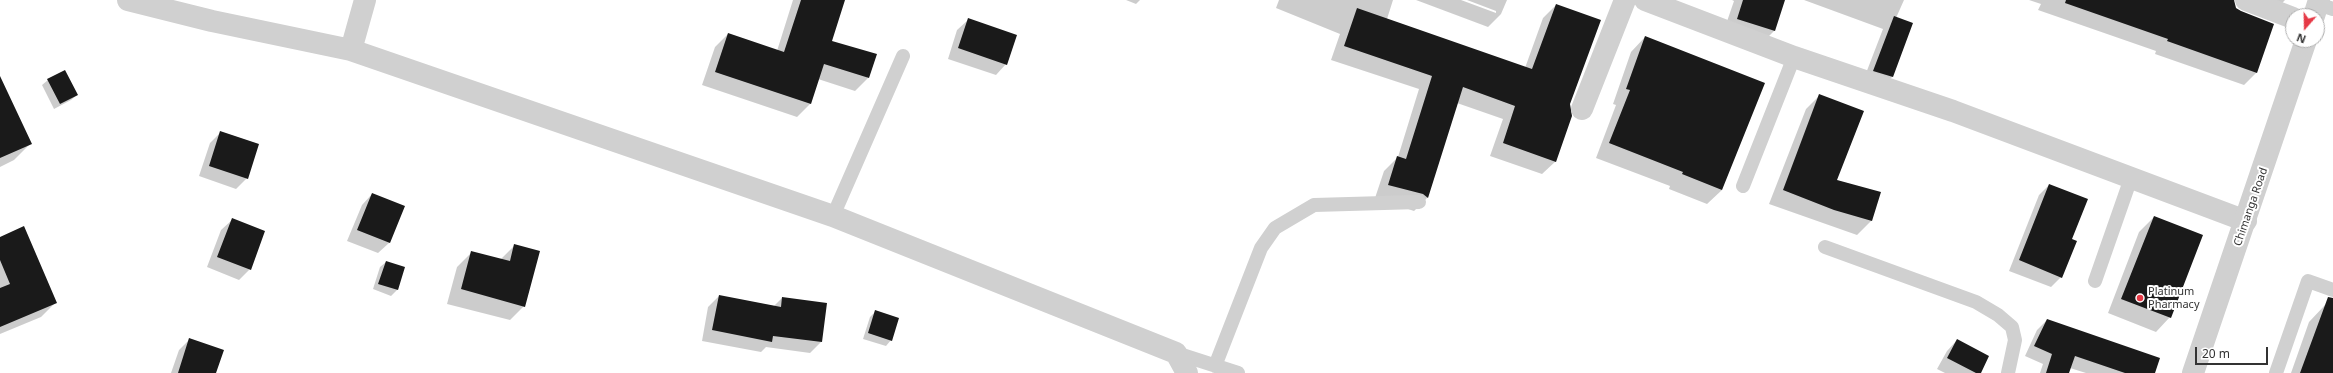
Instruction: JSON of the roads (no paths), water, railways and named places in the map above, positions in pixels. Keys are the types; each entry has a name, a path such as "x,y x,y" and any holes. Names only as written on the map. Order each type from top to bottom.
{"street":[{"path":"128,0 212,21 351,50 833,216 1176,353 1187,373"},
{"path":"351,50 365,0"},
{"path":"1582,109 1625,0"},
{"path":"1645,0 1794,57 1953,111 2246,221"},
{"path":"2246,0 2285,15"},
{"name":"Chimanga Road","path":"2193,373 2246,221 2303,48"}],"lane":[{"path":"833,216 904,56"},
{"path":"1744,186 1794,57"},
{"path":"2095,280 2131,178"},
{"path":"1215,366 1261,248 1275,228 1314,205 1419,202"},
{"path":"1825,247 1976,302 1998,315 2012,327 2016,340 2014,354 2008,373"},
{"path":"2276,373 2308,281 2333,290"},
{"path":"1176,353 1238,373"}],"place":[{"name":"Platinum Pharmacy","path":"2140,298"}]}
